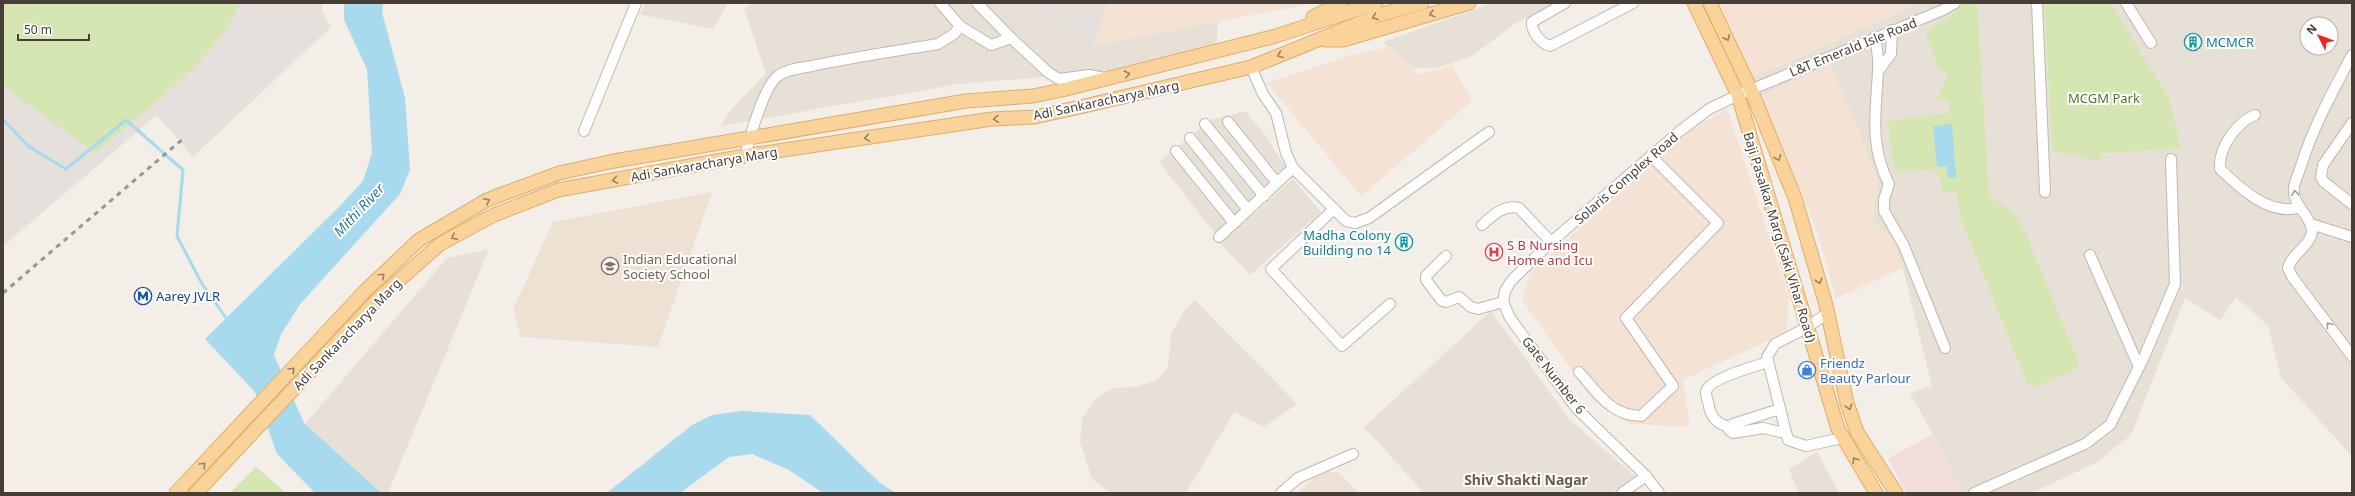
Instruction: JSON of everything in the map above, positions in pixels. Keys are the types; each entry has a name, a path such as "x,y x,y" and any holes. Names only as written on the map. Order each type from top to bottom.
{"main road":[{"path":"1276,36 1340,3"},
{"path":"1276,36 1376,3"},
{"name":"Adi Sankaracharya Marg","path":"196,493 379,298 440,244 494,215 558,190 745,156 992,119 1035,116 1080,108 1252,67 1316,40 1422,3"},
{"path":"1316,40 1343,40 1469,3"},
{"name":"Baji Pasalkar Marg (Saki Vihar Road)","path":"1694,3 1738,95 1806,328 1842,438 1876,493"},
{"name":"Baji Pasalkar Marg (Saki Vihar Road)","path":"1710,3 1751,90 1794,198 1828,313 1847,403 1857,432 1896,493"},
{"name":"Adi Sankaracharya Marg","path":"176,493 366,291 420,240 487,200 559,173 750,137 966,101 1033,96 1107,79 1276,36"}],"street":[{"path":"584,131 636,3"},
{"path":"940,3 960,26 991,45 1010,38"},
{"path":"977,3 1010,38 1049,73 1059,79 1089,75 1107,79"},
{"path":"1566,3 1532,22 1532,26 1542,43 1550,46 1633,3"},
{"name":"L&T Emerald Isle Road","path":"1751,90 1875,37 1943,10 1955,3"},
{"path":"2037,3 2045,192"},
{"path":"2126,3 2151,43"},
{"path":"745,156 750,137 770,85 777,76 785,71 938,44 954,34 960,26"},
{"path":"1879,70 1891,54 1892,30"},
{"path":"1875,37 1879,70 1874,121 1881,169 1889,184 1884,199 1884,211 1904,246 1945,348"},
{"path":"2352,55 2323,112 2303,158 2293,190 2298,208 2310,224 2311,237 2290,261 2288,268 2293,278 2352,356"},
{"path":"1252,67 1263,94 1276,114 1286,153 1293,168 1346,221 1355,223 1369,218 1489,132"},
{"name":"Solaris Complex Road","path":"1503,302 1505,291 1511,281 1551,242 1651,156 1709,109 1751,90"},
{"path":"2255,115 2245,119 2234,132 2221,156 2220,169 2257,200 2282,210 2298,208"},
{"path":"1228,122 1277,183"},
{"path":"2352,123 2324,165 2321,177 2324,182 2352,204"},
{"path":"1205,124 1264,196"},
{"path":"1190,138 1248,210"},
{"path":"1176,151 1234,223"},
{"path":"1579,372 1613,409 1628,415 1641,416 1673,386 1626,318 1718,223 1651,156"},
{"path":"1974,493 2085,444 2110,425 2139,367 2175,284 2171,159"},
{"path":"1219,237 1293,168"},
{"path":"1482,225 1498,211 1514,207 1519,208 1551,242"},
{"path":"1334,209 1271,269 1342,346 1390,304"},
{"path":"2310,224 2352,237"},
{"path":"2090,255 2139,367"},
{"path":"1446,256 1426,276 1426,280 1442,301 1446,302 1459,297 1471,307 1478,309 1503,302"},
{"name":"Gate Number 6","path":"1503,302 1510,318 1577,409 1646,476 1659,493"},
{"path":"1828,313 1806,328 1775,344 1768,352 1768,362 1788,440 1806,446 1842,438"},
{"path":"1768,362 1718,380 1708,388 1706,392 1711,413 1716,422 1729,427 1733,433 1763,428 1785,433"},
{"path":"1729,427 1733,424 1780,409"},
{"path":"1281,493 1298,478 1353,454"},
{"path":"1622,493 1646,476"}],"shaded area":[{"path":"3,3 323,3 321,9 331,27 193,157 157,115 3,246"},
{"path":"646,3 728,3 713,29 639,14"},
{"path":"752,3 1041,3 1095,43 1218,20 1216,58 1056,76 959,84 721,126 731,110 766,74 744,9"},
{"path":"1026,3 1108,3 1093,46"},
{"path":"1108,3 1315,3 1093,46"},
{"path":"1492,3 1559,3 1516,23 1472,56 1437,68 1412,68 1383,42"},
{"path":"1719,3 1919,3 1753,78"},
{"path":"1919,3 2044,3 2052,150 2101,154 2181,148 2170,100 2111,3 2352,3 2352,456 2281,378 2268,326 2236,297 2220,320 2185,298 2131,435 2097,462 2032,493 1965,493 1910,393 1932,386 1903,268 1893,239 1872,222 1878,183 1855,122 1830,65 1760,96 1753,78"},
{"path":"1388,47 1420,75 1452,65 1472,101 1361,196 1267,83 1349,56"},
{"path":"1830,65 1855,122 1878,183 1872,222 1893,239 1903,268 1836,298 1816,228 1760,96"},
{"path":"1727,108 1789,297 1787,332 1683,380 1690,427 1630,424 1594,402 1522,300 1530,273 1691,130"},
{"path":"1245,111 1267,137 1279,158 1287,167 1218,237 1159,162 1210,120"},
{"path":"1293,179 1321,212 1250,275 1220,243"},
{"name":"Indian Educational Society School","path":"712,192 658,347 521,337 513,310 553,222"},
{"path":"489,249 388,493 378,493 305,424 447,258"},
{"path":"1195,300 1297,404 1264,427 1234,412 1186,493 1110,493 1092,479 1080,441 1082,419 1096,398 1114,388 1137,387 1155,381 1167,370 1172,332 1184,311"},
{"path":"1491,311 1570,420 1635,476 1611,493 1424,493 1364,427"},
{"path":"1932,434 1965,493 1907,493 1888,459"},
{"path":"1817,452 1839,493 1799,493 1789,469"},
{"path":"1321,472 1339,473 1359,493 1298,493"}],"green space":[{"path":"3,3 240,3 230,23 215,44 197,64 177,84 96,153 3,86"},
{"path":"1961,3 1977,3 1989,195 2017,217 2024,230 2079,363 2078,368 2034,388 2028,385 1960,216 1957,193 1942,191 1941,178 1934,169 1897,172 1893,165 1888,121 1949,113 1948,100 1937,100 1948,74 1936,67 1934,53 1927,41 1927,31 1951,16"},
{"name":"MCGM Park","path":"2044,3 2111,3 2170,100 2181,148 2101,154 2099,161 2052,150"},
{"path":"256,467 286,493 230,493"}],"water":[{"name":"Mithi River","path":"344,3 383,3 382,12 405,98 410,170 400,194 301,303 281,334 274,355 304,423 381,493 315,493 277,454 255,392 205,339 340,206 363,181 372,153 367,69 344,20"},
{"path":"1952,124 1956,177 1948,178 1947,166 1937,167 1933,126"},
{"path":"742,411 810,415 880,483 896,493 823,493 789,470 752,454 729,457 680,493 607,493 692,425 712,415"}],"waterway":[{"path":"3,119 28,146 66,169 126,120 183,170 177,236 202,284 229,322"}],"railway":[{"path":"3,293 184,138"}],"place":[{"name":"MCMCR","path":"2193,42"},
{"name":"Madha Colony Building no 14","path":"1404,242"},
{"name":"S B Nursing Home and Icu","path":"1494,252"},
{"name":"Indian Educational Society School","path":"610,266"},
{"name":"Aarey JVLR","path":"143,296"},
{"name":"Friendz Beauty Parlour","path":"1807,370"}],"district":[{"name":"Shiv Shakti Nagar","path":"1526,480"}]}
